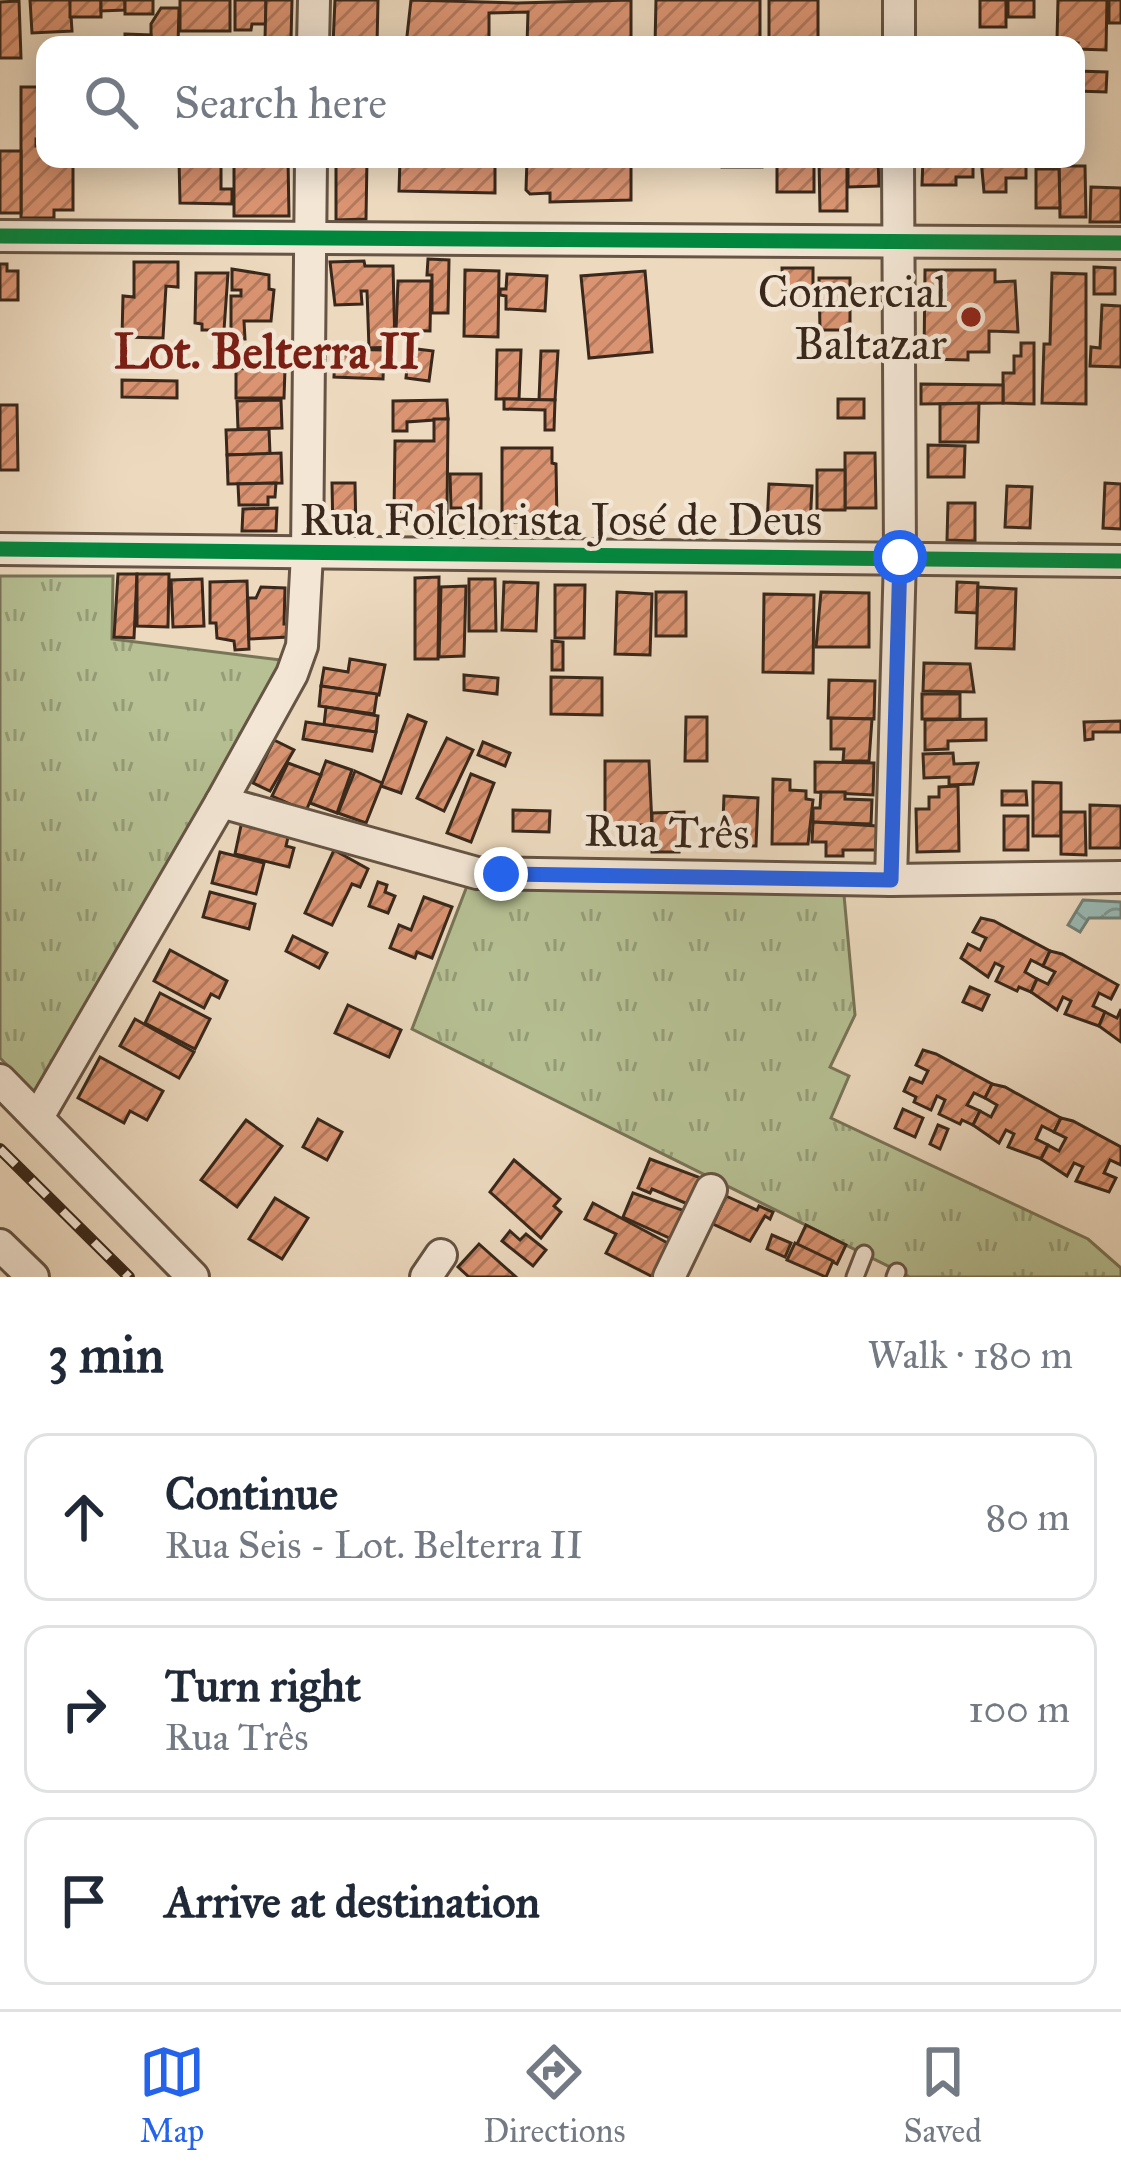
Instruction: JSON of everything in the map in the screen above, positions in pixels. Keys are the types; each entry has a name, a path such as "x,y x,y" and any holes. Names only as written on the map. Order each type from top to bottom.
{"street":[{"path":"313,36 314,0"},
{"path":"899,0 899,36"},
{"path":"38,1118 221,802 292,674 302,646 311,168"},
{"path":"891,880 900,557 898,168"},
{"path":"0,236 1121,243"},
{"name":"Rua Folclorista José de Deus","path":"0,548 1121,561"},
{"name":"Rua Três","path":"221,802 477,873 891,880 1121,877"},
{"path":"0,1080 193,1277"},
{"path":"669,1277 711,1190"},
{"path":"0,1244 33,1277"}],"lane":[{"path":"855,1277 864,1254"}],"green space":[{"path":"0,576 113,576 112,639 289,661 35,1093 0,1058"},
{"path":"467,886 844,895 855,1015 830,1067 849,1076 831,1118 1088,1239 1121,1268 1121,1277 910,1277 412,1029"}],"water":[{"path":"1083,900 1121,902 1121,918 1089,918 1080,932 1068,925"}],"building":[{"path":"30,0 70,0 72,31 32,33"},
{"path":"70,0 101,0 101,17 70,17"},
{"path":"101,0 125,0 125,10 101,11"},
{"path":"125,0 153,0 153,14 125,14"},
{"path":"180,0 230,0 230,31 180,31"},
{"path":"235,0 266,0 266,24 235,30"},
{"path":"266,0 292,0 291,36 265,36"},
{"path":"335,0 378,0 377,36 333,36"},
{"path":"411,0 631,0 631,36 527,36 528,12 489,13 489,36 407,36"},
{"path":"656,0 760,0 760,36 655,36"},
{"path":"769,0 818,0 818,36 769,36"},
{"path":"980,0 1006,0 1006,27 980,27"},
{"path":"1008,0 1034,0 1034,17 1008,17"},
{"path":"1058,0 1107,0 1106,50 1085,49 1085,36 1057,36"},
{"path":"1109,0 1121,0 1121,23 1109,23"},
{"path":"19,1 21,58 0,58 0,2"},
{"path":"161,8 179,8 178,36 151,36 151,24"},
{"path":"1085,71 1107,72 1106,92 1085,91"},
{"path":"21,87 36,87 36,168 73,168 73,210 54,210 54,218 21,218"},
{"path":"0,151 21,151 21,213 0,213"},
{"path":"1085,166 1086,217 1060,217 1059,168"},
{"path":"179,168 221,168 221,189 232,189 232,204 180,203"},
{"path":"234,168 288,168 289,216 234,216"},
{"path":"336,168 367,168 366,219 336,220"},
{"path":"400,168 495,168 495,193 399,191"},
{"path":"527,168 631,168 631,200 550,202 550,193 526,190"},
{"path":"777,168 814,168 814,192 777,192"},
{"path":"819,168 847,168 847,211 820,211"},
{"path":"848,168 878,168 879,186 848,187"},
{"path":"923,168 973,168 973,177 956,177 956,185 922,185"},
{"path":"982,168 1026,168 1026,178 1006,178 1006,192 984,192"},
{"path":"1036,169 1059,169 1060,208 1036,208"},
{"path":"1091,187 1121,188 1121,222 1090,222"},
{"path":"428,259 449,260 448,313 432,313"},
{"path":"364,261 365,266 393,266 395,347 369,348 367,291 361,291 362,304 335,305 330,262"},
{"path":"134,262 178,262 178,287 166,286 163,338 122,337 123,296 134,297"},
{"path":"0,264 7,264 7,271 18,271 18,300 0,300"},
{"path":"1094,267 1115,268 1115,294 1094,294"},
{"path":"782,268 813,268 813,290 783,290"},
{"path":"232,269 269,275 269,289 274,290 271,321 244,321 245,339 231,339 231,296 241,296 241,290 232,290"},
{"path":"465,270 499,271 498,337 464,336"},
{"name":"Comercial Baltazar","path":"925,270 995,270 995,282 1015,281 1018,332 989,331 989,352 968,352 968,360 924,359"},
{"path":"645,271 652,352 589,358 581,276"},
{"path":"196,273 228,273 224,330 202,330 202,324 195,323"},
{"path":"1052,273 1086,274 1086,404 1042,403"},
{"path":"507,274 547,276 545,311 506,309 506,296 500,295 500,289 506,289"},
{"path":"819,278 850,278 850,330 820,330"},
{"path":"398,281 431,281 430,331 396,330"},
{"path":"1102,305 1121,306 1121,367 1090,366 1091,347 1100,348"},
{"path":"1021,343 1034,343 1034,404 1003,403 1003,373 1014,373 1014,356 1021,356"},
{"path":"409,348 433,351 429,381 406,378"},
{"path":"335,349 384,350 383,379 334,377"},
{"path":"497,350 521,350 519,399 496,399"},
{"path":"541,351 558,351 555,400 539,400"},
{"path":"236,368 285,369 284,398 236,398"},
{"path":"122,380 177,381 177,398 122,397"},
{"path":"921,384 1003,385 1003,403 921,404"},
{"path":"504,399 555,400 554,430 545,430 545,410 504,409"},
{"path":"838,399 864,399 864,418 838,418"},
{"path":"281,400 282,428 238,429 237,401"},
{"path":"447,400 448,419 407,422 407,431 393,431 393,401"},
{"path":"979,403 978,442 940,442 940,404"},
{"path":"0,405 17,405 18,470 0,470"},
{"path":"434,419 448,419 447,514 394,513 395,441 434,441"},
{"path":"269,429 270,454 227,455 226,430"},
{"path":"928,445 965,446 964,477 928,477"},
{"path":"502,448 552,448 557,522 502,522"},
{"path":"281,453 282,483 228,484 227,455"},
{"path":"845,453 875,453 876,508 845,508"},
{"path":"817,470 845,470 845,510 817,510"},
{"path":"450,474 481,474 481,508 451,508"},
{"path":"276,483 275,497 268,497 268,505 239,505 238,484"},
{"path":"332,483 355,483 356,534 333,534"},
{"path":"1105,483 1121,484 1121,529 1103,528"},
{"path":"769,484 812,486 810,528 767,526"},
{"path":"1007,486 1032,487 1030,528 1005,527"},
{"path":"948,503 975,503 975,541 947,540"},
{"path":"277,508 276,531 242,531 243,509"},
{"path":"118,574 137,574 134,638 114,637"},
{"path":"137,574 169,574 168,627 137,626"},
{"path":"439,577 438,659 415,659 415,578"},
{"path":"202,579 204,626 173,627 171,580"},
{"path":"469,579 495,579 496,631 469,631"},
{"path":"247,581 249,649 235,650 234,641 217,638 216,623 210,623 210,582"},
{"path":"504,582 538,583 536,631 502,630"},
{"path":"957,582 978,583 977,613 956,612"},
{"path":"555,585 585,585 584,638 555,638"},
{"path":"466,586 464,656 439,657 441,587"},
{"path":"261,587 285,588 288,637 249,639 248,598 256,598"},
{"path":"978,587 1016,589 1014,649 976,648"},
{"path":"617,592 652,594 650,655 615,654"},
{"path":"656,592 686,592 686,636 656,636"},
{"path":"821,592 869,593 869,647 816,647"},
{"path":"764,594 814,595 813,673 763,672"},
{"path":"552,641 563,642 563,670 552,670"},
{"path":"350,659 385,665 379,695 321,686 324,668 348,672"},
{"path":"924,663 970,664 974,692 923,691"},
{"path":"464,675 498,678 497,694 464,690"},
{"path":"551,677 602,678 602,715 551,714"},
{"path":"829,680 875,681 874,719 828,718"},
{"path":"321,686 377,694 374,714 319,706"},
{"path":"922,694 960,694 960,719 922,719"},
{"path":"326,707 378,716 376,732 324,725"},
{"path":"408,715 426,722 401,793 381,786"},
{"path":"686,717 707,717 707,761 685,761"},
{"path":"831,718 872,719 869,761 843,761 844,749 831,749"},
{"path":"986,719 986,740 948,741 948,749 925,750 925,720"},
{"path":"1121,721 1121,732 1093,732 1093,739 1085,740 1084,722"},
{"path":"306,722 376,732 372,751 303,739"},
{"path":"447,738 473,750 444,811 417,798"},
{"path":"274,740 294,750 270,791 253,783"},
{"path":"483,742 510,753 505,766 478,755"},
{"path":"953,753 954,764 978,763 973,784 949,785 949,777 924,778 923,754"},
{"path":"326,761 352,770 337,813 310,803"},
{"path":"605,761 649,761 652,825 605,825"},
{"path":"815,762 874,763 873,795 815,792"},
{"path":"288,763 321,775 306,811 272,796"},
{"path":"355,771 382,783 366,823 338,813"},
{"path":"471,774 494,783 471,842 447,833"},
{"path":"773,779 790,780 790,790 806,791 806,799 813,800 808,844 772,844"},
{"path":"1033,782 1061,783 1061,836 1033,836"},
{"path":"958,786 959,851 917,852 916,809 929,809 929,797 939,797 939,787"},
{"path":"1002,791 1026,791 1027,805 1002,805"},
{"path":"821,792 845,792 845,799 872,800 871,824 813,822 813,808 820,808"},
{"path":"724,796 758,798 756,846 722,845"},
{"path":"1090,805 1121,806 1121,848 1090,848"},
{"path":"513,810 550,811 549,832 513,831"},
{"path":"684,812 679,852 652,852 652,813"},
{"path":"1061,812 1085,812 1086,855 1061,854"},
{"path":"1004,816 1028,816 1028,850 1004,850"},
{"path":"242,821 289,833 286,846 294,848 289,867 235,854"},
{"path":"813,822 877,826 877,850 843,850 843,856 826,856 826,842 812,842"},
{"path":"334,850 368,869 360,887 352,884 332,925 305,913"},
{"path":"220,852 264,863 256,894 212,883"},
{"path":"378,882 395,896 388,913 369,906"},
{"path":"210,892 255,904 249,929 203,917"},
{"path":"424,897 452,907 432,958 417,952 415,958 390,948 399,925 411,930"},
{"path":"981,918 1050,951 1043,966 1031,960 1025,972 1037,979 1031,992 996,981 1003,967 995,963 988,977 961,958 968,944 980,950 986,938 973,932"},
{"path":"293,936 327,953 319,968 286,951"},
{"path":"170,950 227,981 219,998 211,994 204,1008 154,981"},
{"path":"1050,951 1118,985 1111,999 1099,993 1093,1006 1105,1012 1099,1026 1065,1014 1071,1001 1063,997 1057,1010 1031,992 1037,979 1048,984 1055,972 1043,966"},
{"path":"970,987 989,995 982,1010 963,1002"},
{"path":"160,993 210,1019 195,1049 145,1023"},
{"path":"348,1005 401,1030 389,1057 335,1033"},
{"path":"1121,1009 1121,1042 1099,1026 1105,1012 1117,1018"},
{"path":"135,1019 194,1052 179,1078 120,1046"},
{"path":"923,1050 992,1084 985,1098 974,1093 967,1105 980,1111 973,1125 939,1114 945,1100 937,1096 931,1110 904,1091 910,1078 922,1083 928,1071 916,1065"},
{"path":"100,1057 163,1091 147,1120 130,1111 124,1123 78,1098"},
{"path":"992,1084 1061,1118 1054,1132 1042,1126 1036,1139 1048,1145 1041,1159 1008,1147 1014,1134 1006,1130 999,1143 973,1125 980,1111 991,1117 997,1105 985,1098"},
{"path":"903,1109 923,1118 915,1137 895,1128"},
{"path":"1061,1118 1121,1147 1121,1165 1110,1160 1104,1173 1116,1178 1109,1192 1076,1181 1083,1167 1074,1163 1067,1176 1041,1159 1048,1145 1059,1151 1066,1138 1054,1132"},
{"path":"318,1119 342,1132 327,1160 303,1147"},
{"path":"246,1120 282,1146 237,1207 201,1180"},
{"path":"938,1125 948,1129 940,1149 930,1144"},
{"path":"650,1159 701,1178 690,1205 638,1188"},
{"path":"514,1160 560,1199 554,1206 561,1212 541,1238 490,1192"},
{"path":"633,1193 688,1212 674,1240 623,1217"},
{"path":"726,1196 773,1212 770,1219 765,1216 750,1241 713,1224"},
{"path":"275,1198 308,1218 282,1259 249,1239"},
{"path":"593,1203 677,1248 662,1277 606,1253 616,1234 585,1219"},
{"path":"806,1225 846,1245 837,1264 797,1244"},
{"path":"510,1231 520,1240 526,1234 546,1250 533,1266 502,1241"},
{"path":"772,1235 791,1243 785,1257 767,1249"},
{"path":"795,1243 833,1261 826,1277 787,1260"},
{"path":"479,1244 516,1277 469,1277 458,1267"}],"railway":[{"path":"0,1149 129,1277"}],"cycle path":[{"path":"0,236 1121,243"},
{"path":"0,549 1121,561"}],"place":[{"name":"Comercial Baltazar","path":"971,317"}],"district":[{"name":"Lot. Belterra II","path":"267,351"}],"route":[{"path":"501,874 891,880 900,557"}]}
